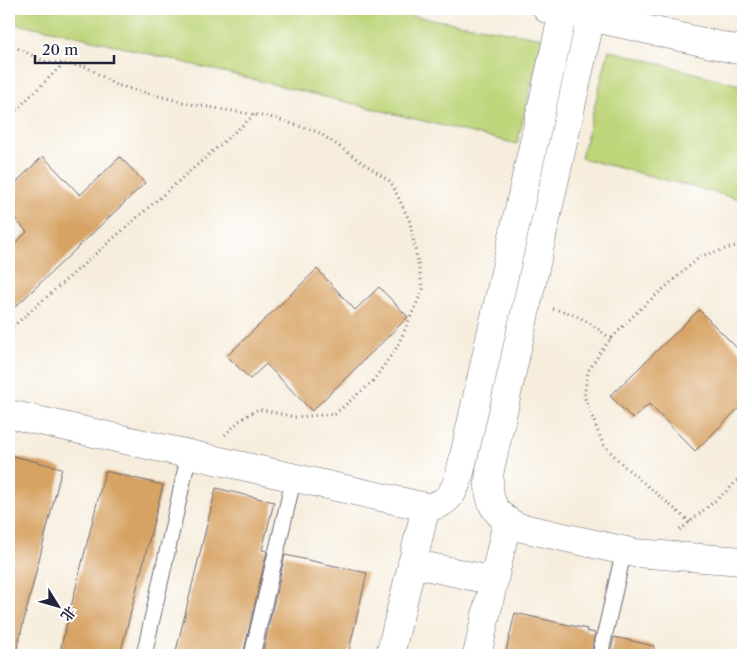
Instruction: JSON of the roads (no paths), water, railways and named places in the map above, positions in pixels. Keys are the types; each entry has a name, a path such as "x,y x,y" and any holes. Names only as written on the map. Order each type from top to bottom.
{"street":[{"path":"9,414 426,507 437,506 447,501 458,479 555,10 743,51"},
{"path":"591,17 488,486 490,499 496,510 507,522 518,527 635,553 656,553 743,561"},
{"path":"390,655 426,507"},
{"path":"477,655 507,522"},
{"path":"412,563 494,581"}],"lane":[{"path":"144,655 196,455"},
{"path":"252,655 294,477"},
{"path":"600,655 624,550"}]}
